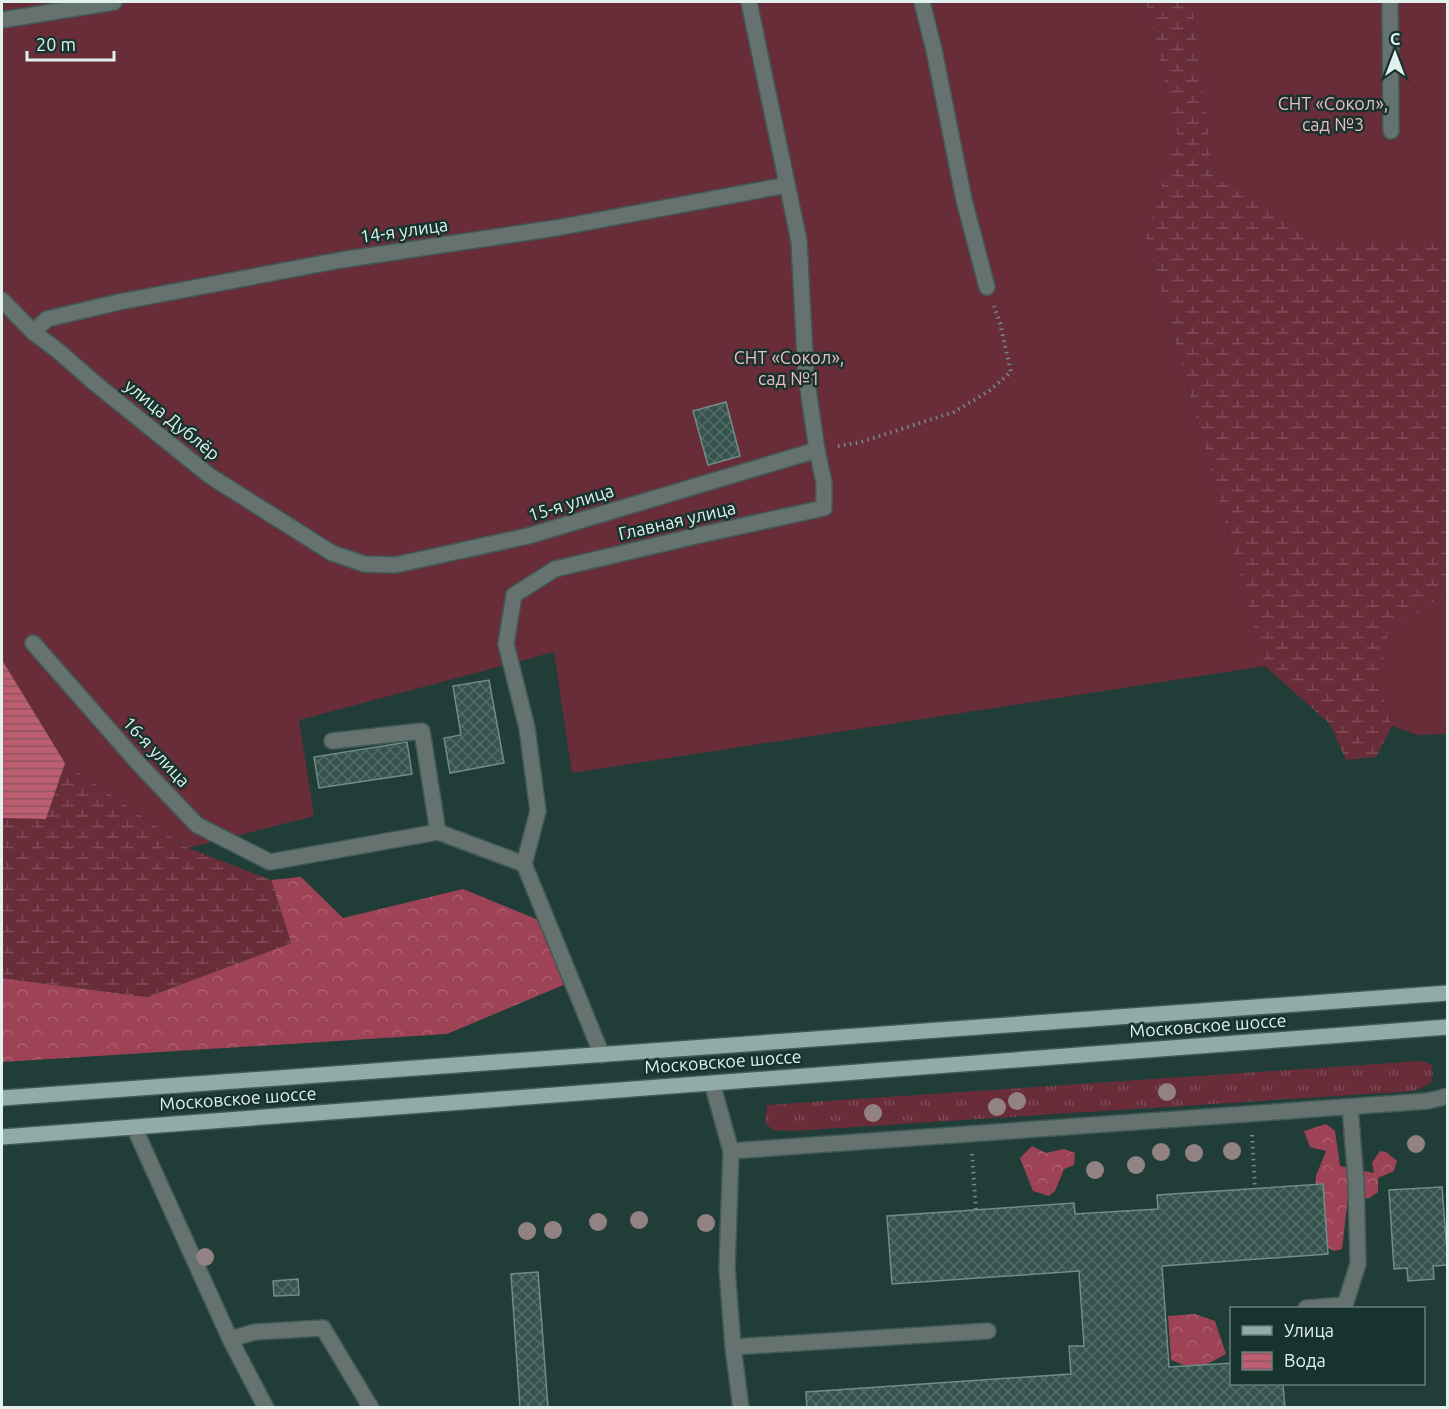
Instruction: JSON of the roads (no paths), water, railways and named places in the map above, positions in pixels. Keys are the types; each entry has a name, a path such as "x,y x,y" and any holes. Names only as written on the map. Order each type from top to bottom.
{"main road":[{"name":"Московское шоссе","path":"2,1098 1448,993"},
{"name":"Московское шоссе","path":"2,1137 1448,1027"}],"street":[{"path":"2,20 114,2"},
{"name":"Главная улица","path":"524,864 538,811 527,728 506,645 514,595 555,569 824,508 824,483 806,375 799,241 749,2"},
{"path":"922,2 964,200 987,287"},
{"path":"1391,131 1390,2 1398,2"},
{"name":"14-я улица","path":"33,332 47,319 119,302 341,260 556,228 788,185"},
{"name":"улица Дублёр","path":"2,300 33,332 210,476 332,553"},
{"name":"15-я улица","path":"332,553 364,564 394,565 528,536 817,450"},
{"name":"16-я улица","path":"33,643 139,764 197,825 270,862 438,832"},
{"path":"332,741 422,731 438,832 524,864 602,1055"},
{"path":"712,1083 731,1152 727,1268 733,1347 741,1407"},
{"path":"731,1152 1428,1101 1448,1096"},
{"path":"1319,1307 1345,1305 1358,1264 1356,1181 1350,1107"},
{"path":"134,1127 230,1339 266,1407"},
{"path":"230,1339 255,1332 323,1328 371,1407"},
{"path":"733,1347 988,1331"}],"water":[{"path":"2,660 65,763 46,819 2,818"}],"park label":[{"name":"СНТ «Сокол», сад №3","path":"1333,114"},
{"name":"СНТ «Сокол», сад №1","path":"789,368"}]}
